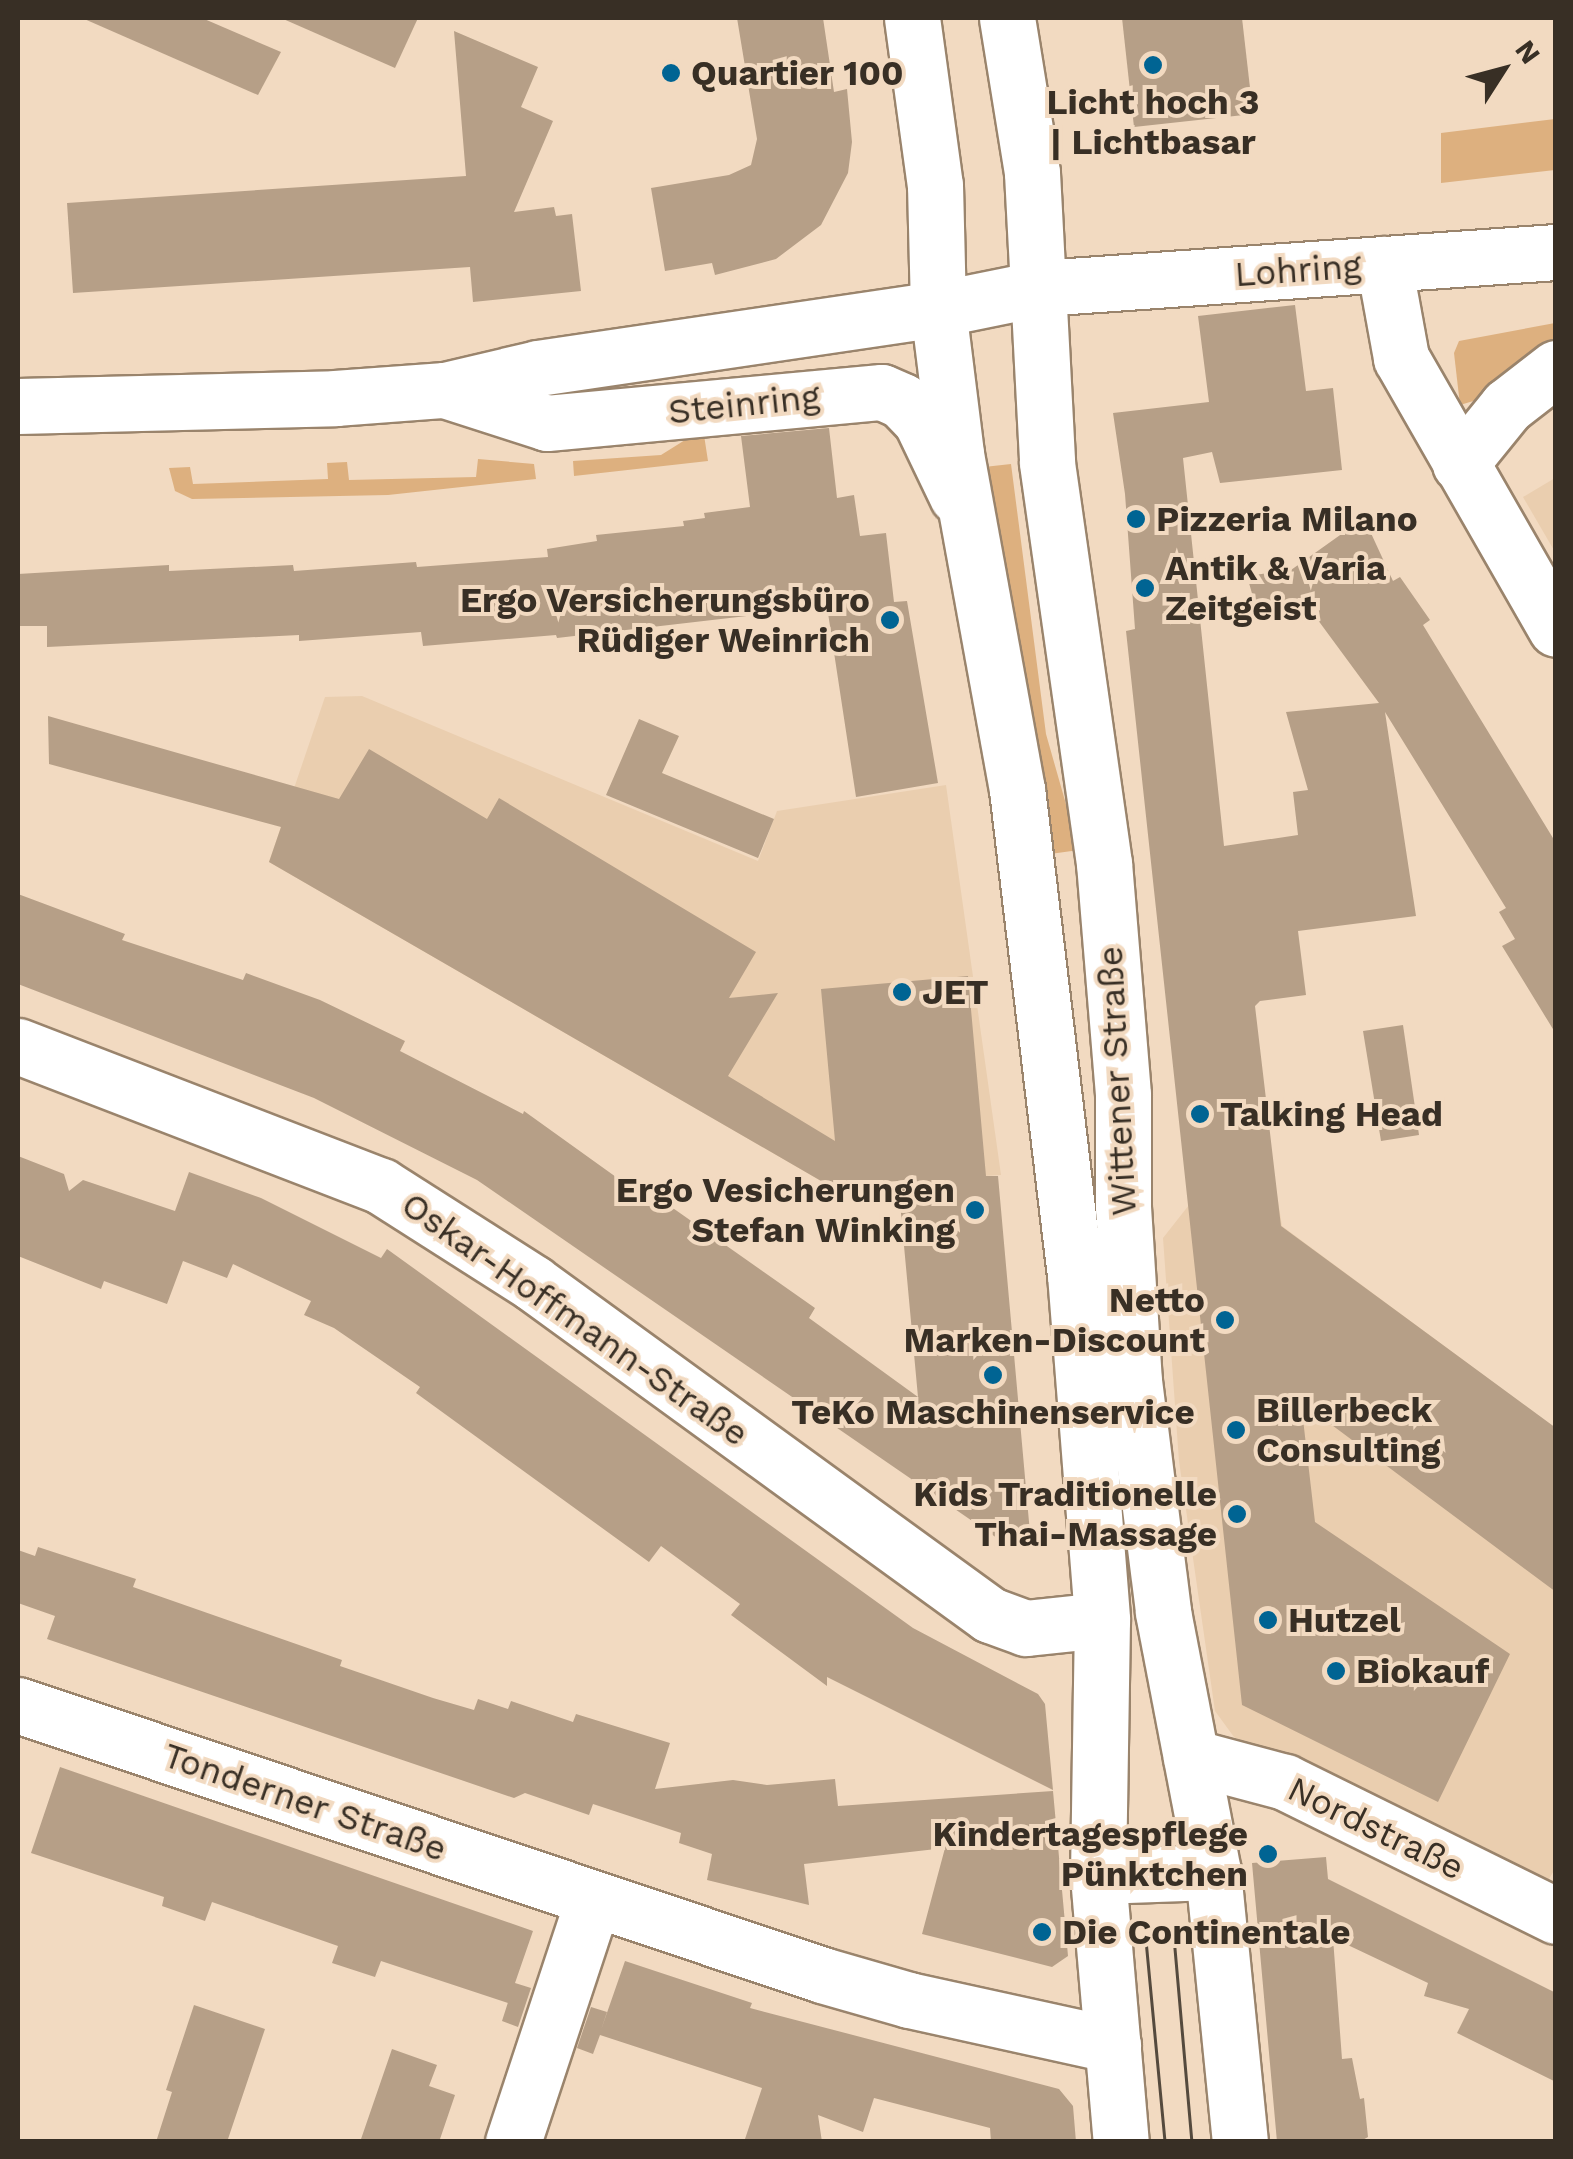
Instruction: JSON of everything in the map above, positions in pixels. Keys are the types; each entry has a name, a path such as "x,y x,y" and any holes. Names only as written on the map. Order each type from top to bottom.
{"street":[{"name":"Wittener Straße","path":"912,18 935,185 938,309 970,528 1017,789 1057,1113 1091,1451 1102,1620 1098,1876 1121,2142"},
{"name":"Wittener Straße","path":"1003,32 1032,173 1047,463 1104,863 1123,1095 1122,1208 1134,1382 1163,1612 1213,1872 1240,2142"},
{"name":"Lohring","path":"1040,288 1556,252"},
{"path":"1384,264 1401,358 1556,628"},
{"path":"938,309 1040,288"},
{"name":"Steinring","path":"18,406 335,398 444,390 538,368 806,332 938,309"},
{"path":"1460,464 1507,406 1556,368"},
{"name":"Steinring","path":"444,390 548,423 882,392 902,401 920,422 940,456 970,528"},
{"name":"Oskar-Hoffmann-Straße","path":"18,1046 381,1186 533,1283 990,1615 1026,1628 1102,1620"},
{"name":"Tonderner Straße","path":"18,1705 593,1900 909,2000 1113,2045"},
{"name":"Nordstraße","path":"1192,1757 1285,1782 1556,1916"},
{"path":"1098,1876 1213,1872"},
{"path":"513,2142 593,1900"}],"shaded area":[{"path":"1555,119 1555,170 1441,183 1441,133"},
{"path":"1555,323 1555,344 1480,399 1460,405 1454,353 1459,341"},
{"path":"704,435 708,461 574,476 573,461 661,455 685,440"},
{"path":"478,459 534,464 536,479 388,495 192,499 175,491 169,468 190,467 193,484 328,479 327,463 347,462 349,480 476,477"},
{"path":"1011,464 1046,734 1079,850 1050,854 984,467"},
{"path":"1555,478 1555,552 1523,497"},
{"path":"362,696 758,861 777,811 946,785 1001,1175 828,1185 269,862 325,697"},
{"path":"1277,1195 1282,1226 1555,1428 1556,1867 1549,1879 1528,1882 1273,1757 1234,1737 1215,1711 1179,1461 1163,1238 1189,1205"}],"building":[{"path":"82,18 202,18 281,52 258,95"},
{"path":"281,18 418,18 395,68"},
{"path":"737,18 823,18 834,92 847,89 852,142 848,173 821,225 776,259 715,275 712,263 665,271 651,188 729,175 751,165 757,139"},
{"path":"1122,18 1242,18 1253,114 1134,127"},
{"path":"454,31 538,67 521,107 553,121 514,212 554,207 556,216 572,214 581,291 473,302 470,267 73,293 67,203 466,176"},
{"path":"1295,305 1306,391 1333,388 1342,470 1220,483 1212,452 1183,458 1224,846 1298,835 1293,792 1308,790 1286,712 1379,703 1312,612 1259,618 1247,576 1291,570 1364,518 1393,581 1400,577 1430,620 1423,625 1556,843 1556,1034 1502,946 1515,939 1499,912 1506,908 1385,712 1416,916 1298,931 1306,995 1260,1001 1255,1006 1281,1226 1556,1428 1556,1592 1301,1402 1315,1522 1510,1654 1438,1802 1242,1705 1126,631 1135,629 1125,494 1113,413 1209,402 1198,316"},
{"path":"829,428 837,498 854,495 860,536 886,533 894,602 907,601 938,783 856,797 828,613 823,607 557,638 556,635 423,646 421,632 299,641 299,635 47,647 47,626 18,626 18,574 169,565 169,571 293,565 294,571 416,562 417,567 548,557 547,549 597,541 596,535 684,526 683,521 705,518 704,513 750,507 741,436"},
{"path":"48,716 339,799 369,749 487,819 499,798 756,952 729,998 778,993 728,1076 835,1141 821,989 968,976 986,1176 998,1176 1030,1533 1010,1547 477,1180 314,1098 18,984 18,894 125,934 122,940 243,980 246,973 320,1000 405,1041 400,1051 523,1114 524,1111 655,1205 660,1199 815,1308 809,1318 918,1397 898,1181 828,1185 269,862 281,827 49,764"},
{"path":"639,719 679,736 662,773 774,819 758,858 606,795"},
{"path":"1403,1025 1419,1135 1381,1141 1363,1031"},
{"path":"18,1156 64,1174 69,1191 83,1180 175,1211 189,1172 261,1198 381,1258 387,1249 913,1628 1038,1694 1045,1704 1053,1790 827,1677 827,1686 731,1615 740,1604 661,1546 649,1562 416,1393 420,1387 334,1328 304,1315 311,1301 233,1264 227,1278 183,1261 167,1304 104,1281 101,1289 18,1256"},
{"path":"38,1547 136,1579 133,1587 342,1660 340,1666 433,1698 474,1710 478,1699 508,1709 511,1701 573,1722 576,1714 670,1743 655,1789 733,1780 767,1785 835,1779 838,1806 1053,1791 1068,1956 1052,1967 922,1934 945,1848 804,1864 809,1905 707,1880 712,1854 679,1843 681,1833 593,1804 589,1815 525,1793 514,1798 47,1639 55,1616 18,1603 18,1550 35,1556"},
{"path":"60,1767 533,1931 515,1983 531,1988 518,2027 502,2021 508,2003 381,1961 375,1977 332,1963 338,1946 212,1902 205,1921 162,1906 164,1897 31,1853"},
{"path":"1326,1857 1328,1879 1556,1993 1556,2082 1457,2033 1469,2009 1424,1996 1428,1983 1333,1938 1342,2059 1352,2058 1360,2099 1364,2098 1368,2137 1359,2142 1277,2142 1252,1863"},
{"path":"625,1961 752,2003 750,2008 1059,2089 1073,2106 1076,2142 991,2142 990,2128 874,2098 863,2132 818,2115 822,2142 744,2142 762,2088 600,2035 593,2054 577,2048 591,2007 607,2012 601,2030"},
{"path":"194,2005 265,2029 227,2142 156,2142 172,2092 166,2090"},
{"path":"392,2049 437,2065 429,2086 455,2095 439,2142 360,2142"}],"tram line":[{"path":"1174,1937 1192,2142"},
{"path":"1146,1940 1165,2142"}],"place":[{"name":"Licht hoch 3 | Lichtbasar","path":"1153,65"},
{"name":"Quartier 100","path":"671,73"},
{"name":"Pizzeria Milano","path":"1136,519"},
{"name":"Antik & Varia Zeitgeist","path":"1145,588"},
{"name":"Ergo Versicherungsbüro Rüdiger Weinrich","path":"890,620"},
{"name":"JET","path":"902,992"},
{"name":"Talking Head","path":"1200,1114"},
{"name":"Ergo Vesicherungen Stefan Winking","path":"975,1210"},
{"name":"Netto Marken-Discount","path":"1225,1320"},
{"name":"TeKo Maschinenservice","path":"993,1375"},
{"name":"Billerbeck Consulting","path":"1236,1430"},
{"name":"Kids Traditionelle Thai-Massage","path":"1237,1514"},
{"name":"Hutzel","path":"1268,1620"},
{"name":"Biokauf","path":"1336,1671"},
{"name":"Kindertagespflege Pünktchen","path":"1268,1854"},
{"name":"Die Continentale","path":"1042,1932"}]}
